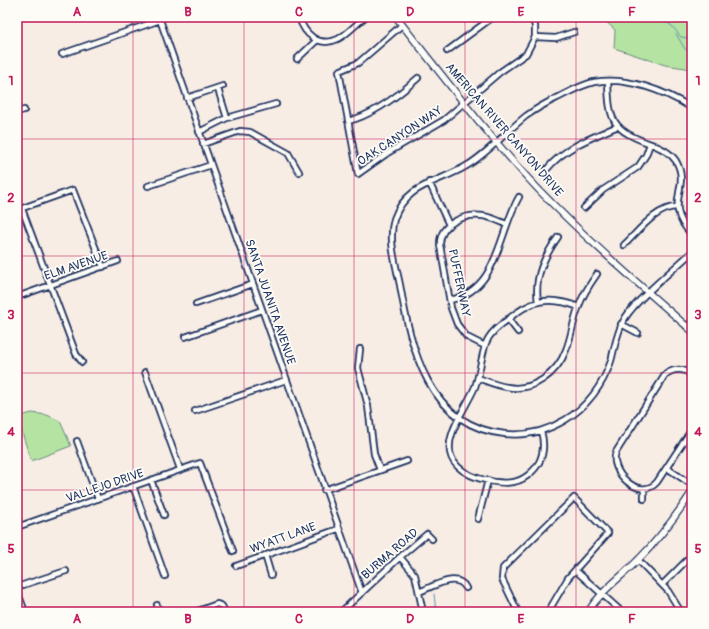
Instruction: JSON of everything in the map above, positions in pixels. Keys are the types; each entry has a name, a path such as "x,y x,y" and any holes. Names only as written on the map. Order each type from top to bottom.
{"main road":[{"name":"AMERICAN RIVER CANYON DRIVE","path":"396,17 496,142 560,212 692,331"},
{"path":"588,612 602,594 638,560 670,524 692,492"}],"street":[{"path":"299,17 304,30 316,41 327,42 338,39 364,17"},
{"path":"448,51 493,17"},
{"path":"464,103 500,72 526,54 535,38 535,26 532,17"},
{"path":"62,54 159,18"},
{"name":"SANTA JUANITA AVENUE","path":"159,18 324,490 362,593"},
{"name":"OAK CANYON WAY","path":"402,25 358,63 339,71 358,174 389,152 435,126 464,103"},
{"path":"535,38 556,38 574,32"},
{"path":"298,59 316,41"},
{"path":"348,121 358,118 386,103 418,78"},
{"path":"692,108 660,92 632,84 608,81 585,85 528,114 466,166 429,182 412,192 401,205 393,225 392,243 406,323 422,370 437,397 460,418 477,427 500,433 524,434 541,431 571,416 591,398 607,371 622,324 632,309 692,252"},
{"path":"608,81 609,107 618,126 628,135 665,150 673,157 678,166 681,181 677,207 681,221 692,235"},
{"path":"187,98 218,89 223,86"},
{"path":"218,89 227,118"},
{"path":"199,132 227,118 276,104"},
{"path":"17,112 24,110"},
{"path":"547,169 558,157 573,146 618,126"},
{"path":"203,144 240,131 250,132 288,153 299,172"},
{"path":"584,208 603,190 638,167 644,160 650,144"},
{"path":"148,186 211,165"},
{"path":"429,182 449,225 468,217 479,215 489,217 506,224"},
{"path":"82,362 76,354 51,285 20,210 73,190 103,267"},
{"path":"450,300 464,296 487,276 492,267 506,224 519,197"},
{"path":"624,245 657,214 667,208 677,207"},
{"name":"PUFFER WAY","path":"449,225 442,234 440,242 454,318 462,332 473,341 485,346"},
{"path":"538,302 538,275 544,258 558,237"},
{"name":"ELM AVENUE","path":"17,297 118,261"},
{"path":"478,378 511,388 527,387 544,379 555,369 563,358 578,307 585,292 597,274"},
{"path":"196,304 253,284"},
{"path":"541,431 544,440 543,454 537,467 528,476 519,481 509,483 468,475 460,469 450,450 450,439 478,378 485,346 492,333 521,308 538,302 557,300 578,307"},
{"path":"184,337 262,310"},
{"path":"508,319 518,332"},
{"path":"687,327 692,322"},
{"path":"622,324 638,333"},
{"path":"360,349 358,368 368,406 374,454 380,470"},
{"path":"692,376 686,371 677,369 665,375 615,454 615,464 618,471 632,485 644,490 651,488 656,484 692,429"},
{"path":"145,372 180,469"},
{"path":"195,411 286,380"},
{"path":"77,441 98,499"},
{"path":"324,490 408,461"},
{"name":"VALLEJO DRIVE","path":"17,527 200,463"},
{"name":"WYATT LANE","path":"200,463 233,552"},
{"path":"667,468 692,485"},
{"path":"151,480 164,515"},
{"path":"478,519 488,480"},
{"path":"134,486 165,576"},
{"path":"644,490 644,499"},
{"path":"518,612 502,579 503,568 574,498 608,533 562,586 548,612"},
{"name":"WYATT LANE","path":"236,566 338,529"},
{"name":"BURMA ROAD","path":"341,612 427,534 432,539"},
{"path":"265,555 272,575"},
{"path":"662,584 692,555"},
{"path":"400,557 415,576 423,612"},
{"path":"638,560 674,598 681,612"},
{"path":"25,612 17,588 66,570"},
{"path":"575,570 622,612"},
{"path":"419,592 453,580 460,581 466,588"},
{"path":"194,612 217,604 222,606 225,612"},
{"path":"157,605 159,612"}],"green space":[{"path":"601,17 692,17 692,69 665,65 614,48 615,30"},
{"path":"32,413 47,415 60,421 71,446 31,461 17,417"}],"waterway":[{"path":"658,17 671,25 681,37 692,39"},
{"path":"676,34 685,49 687,51 692,49 692,51"},
{"path":"434,594 436,612"}]}
